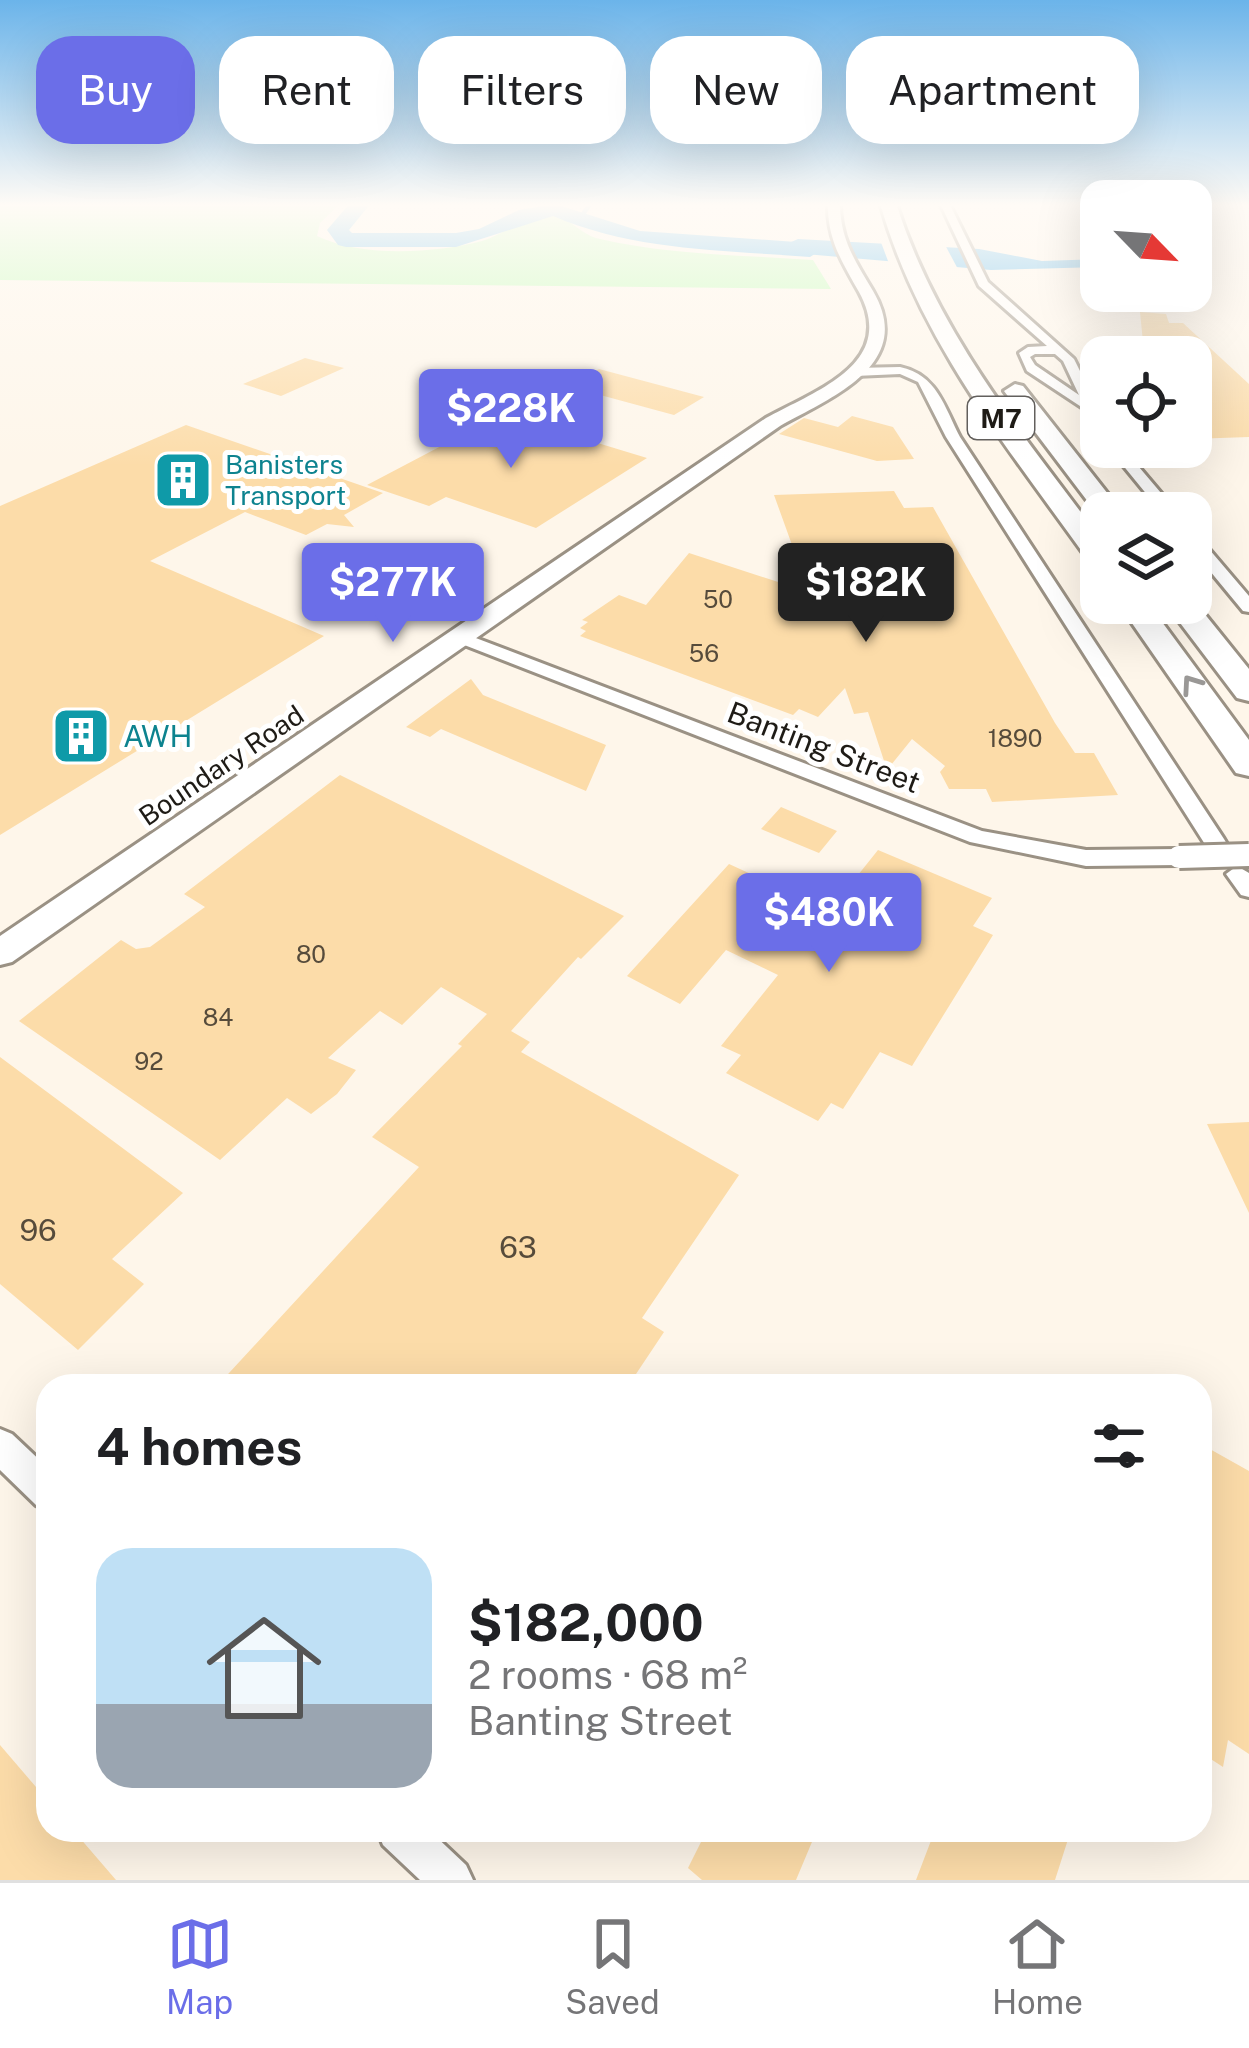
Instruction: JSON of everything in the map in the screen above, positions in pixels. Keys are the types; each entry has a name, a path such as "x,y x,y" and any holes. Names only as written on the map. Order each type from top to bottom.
{"highway":[{"name":"M7","path":"923,291 964,364 1080,527"},
{"name":"M7","path":"1005,376 1094,492"},
{"path":"1148,624 1249,766"},
{"path":"1196,624 1249,691"}],"main road":[{"path":"865,291 880,314 881,334 874,352"},
{"name":"Boundary Road","path":"0,953 772,422 855,372 874,352"}],"street":[{"path":"990,291 1060,350 1080,389"},
{"path":"1060,350 1032,350 1023,356 1031,368 1080,402"},
{"path":"874,352 929,372 937,379 935,390"},
{"path":"855,372 902,371 921,377 935,390 953,437 1216,844"},
{"path":"1132,468 1152,492"},
{"path":"1212,563 1249,607"},
{"name":"Banting Street","path":"460,637 978,837 1086,858 1179,856 1245,873"},
{"path":"0,1446 36,1481"},
{"path":"411,1842 451,1880"}],"building":[{"path":"1140,312 1166,314 1169,323 1183,323 1197,336 1142,336"},
{"path":"1212,350 1249,384 1249,437 1212,438"},
{"path":"305,358 344,368 281,396 243,384"},
{"path":"599,369 704,397 674,415 567,386"},
{"path":"502,414 647,458 536,528 446,497 429,506 367,485"},
{"path":"852,416 893,427 914,459 877,461 779,434 804,418 838,427"},
{"name":"AWH","path":"186,425 383,493 344,515 354,527 327,524 306,535 245,512 150,561 324,636 0,835 0,506"},
{"path":"894,491 904,508 933,507 1055,723 1075,753 1094,753 1118,795 992,802 986,789 949,789 940,772 945,766 912,739 887,770 868,712 854,714 845,688 818,717 799,709 793,715 580,636 586,631 580,628 588,622 582,620 619,595 646,605 689,553 809,592 774,495"},
{"path":"471,679 483,695 606,745 586,791 441,729 430,737 406,727"},
{"path":"340,775 624,916 578,957 511,1031 530,1042 521,1052 739,1175 642,1318 664,1332 636,1374 228,1374 419,1167 372,1137 487,1014 441,987 402,1025 380,1011 328,1058 356,1070 337,1094 311,1114 287,1098 220,1160 19,1021 121,940 136,949 150,947 205,907 184,894"},
{"path":"781,807 837,831 819,853 761,829"},
{"path":"878,850 992,898 973,926 993,935 912,1066 880,1052 843,1109 831,1103 818,1121 726,1073 741,1055 721,1046 778,975 726,950 680,1004 627,976 729,864 788,891 767,916 810,935"},
{"path":"0,1057 183,1193 112,1259 144,1284 78,1350 0,1284"},
{"path":"1249,1122 1249,1213 1207,1124"},
{"path":"1212,1450 1249,1471 1249,1754 1228,1740 1223,1767 1212,1760"},
{"path":"0,1745 36,1787 36,1842 83,1842 116,1880 0,1880"},
{"path":"701,1842 812,1842 796,1880 702,1880 688,1868"},
{"path":"930,1842 1067,1842 1055,1880 916,1880"}],"place":[{"name":"Banisters Transport","path":"183,480"},
{"name":"AWH","path":"81,736"}]}
